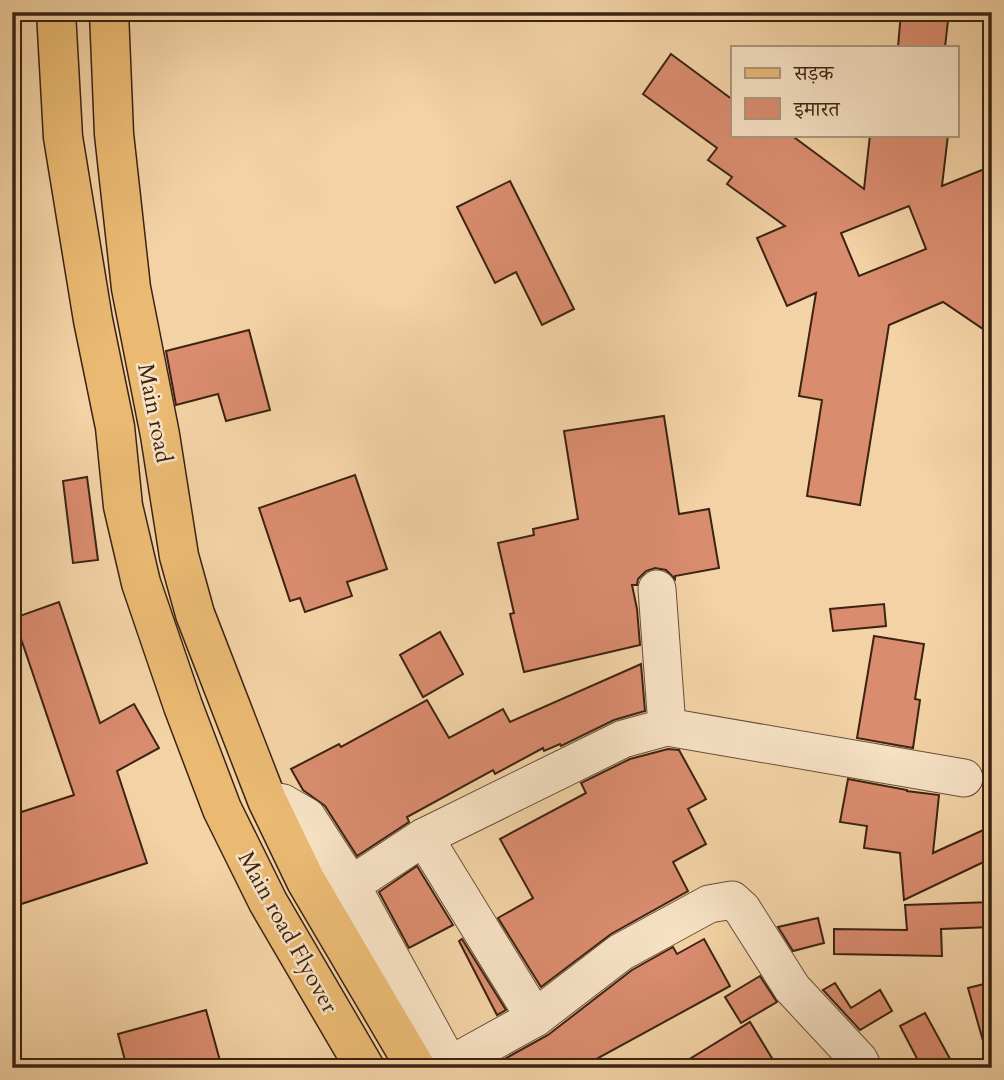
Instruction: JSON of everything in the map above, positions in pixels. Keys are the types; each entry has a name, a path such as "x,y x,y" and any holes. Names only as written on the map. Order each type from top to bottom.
{"main road":[{"name":"Main road","path":"56,12 63,137 93,320 115,428 123,506 141,583 183,706 217,794"},
{"name":"Main road","path":"109,12 114,134 131,288 160,435 179,556 195,614 267,800"},
{"name":"Main road Flyover","path":"217,794 268,902 365,1068"},
{"name":"Main road Flyover","path":"267,800 306,881 439,1067"}],"street":[{"path":"657,589 667,727"},
{"path":"351,885 424,837 623,739 667,727 964,778"},
{"path":"217,794 225,844 236,877 256,919 343,1068"},
{"path":"267,800 283,803 307,817 351,885 439,1067 535,1018 621,953 709,904 732,900 742,909 792,988 859,1059 863,1068"},
{"path":"424,837 535,1018"}],"building":[{"path":"901,12 949,12 945,46 898,46"},
{"path":"671,54 731,99 731,136 792,136 864,189 870,136 948,136 942,186 992,166 992,335 943,302 889,325 860,505 807,496 822,400 799,396 816,293 787,306 757,238 785,226 727,184 732,177 708,160 717,148 643,94","holes":["909,206 926,249 859,276 841,233"]},
{"path":"510,181 574,309 542,325 516,272 495,283 457,207"},
{"path":"249,330 270,410 226,421 218,394 176,405 166,351"},
{"path":"664,416 679,514 709,509 719,568 675,576 675,579 666,570 655,568 646,571 638,579 637,585 632,585 640,645 524,672 510,614 514,613 498,543 534,535 533,529 578,519 564,431"},
{"path":"355,475 387,569 347,582 352,596 305,612 300,598 290,601 259,508"},
{"path":"87,477 98,560 73,563 63,481"},
{"path":"59,602 100,723 134,704 159,748 117,771 147,863 12,907 12,815 74,795 14,618"},
{"path":"884,604 886,626 833,631 830,609"},
{"path":"440,632 463,674 423,697 400,655"},
{"path":"874,636 924,644 915,699 920,700 913,748 857,738"},
{"path":"641,664 645,711 614,720 561,746 560,744 544,751 543,748 495,774 493,770 407,817 409,822 357,856 325,806 303,790 291,769 339,744 341,747 427,700 449,738 503,709 510,722"},
{"path":"668,749 679,750 706,799 688,809 706,844 673,862 688,891 611,934 541,987 498,918 533,898 500,839 586,793 581,783 630,759"},
{"path":"848,779 939,795 933,853 992,826 992,858 904,900 900,853 864,848 867,826 840,822"},
{"path":"417,866 453,925 409,948 379,892"},
{"path":"992,902 992,927 941,929 942,956 834,954 834,929 907,930 905,905"},
{"path":"818,918 824,943 793,951 778,927"},
{"path":"462,939 506,1010 497,1015 459,941"},
{"path":"704,939 730,986 580,1068 488,1068 548,1035 632,970 673,947 677,954"},
{"path":"760,976 777,1002 741,1023 725,997"},
{"path":"992,982 992,1047 985,1048 968,988"},
{"path":"835,983 851,1008 880,990 892,1011 860,1030 823,990"},
{"path":"206,1010 222,1068 127,1068 118,1034"},
{"path":"925,1013 955,1068 922,1068 900,1026"},
{"path":"750,1022 778,1068 675,1068"}]}
